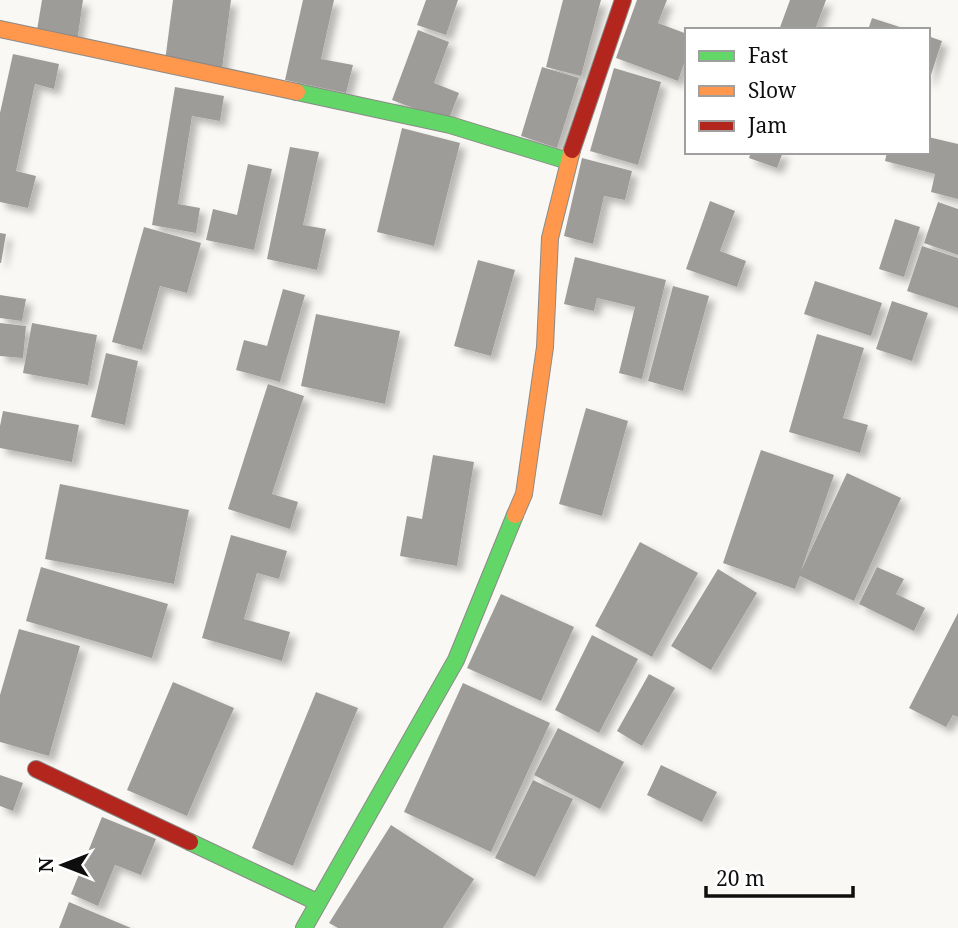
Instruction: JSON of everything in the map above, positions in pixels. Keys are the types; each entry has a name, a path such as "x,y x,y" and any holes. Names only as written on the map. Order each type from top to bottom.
{"street":[{"path":"304,928 456,660 524,494 545,347 551,237 568,161 623,0"},
{"path":"0,29 450,125 568,161"},
{"path":"36,769 317,902"}],"building":[{"path":"42,0 83,0 77,42 36,36"},
{"path":"173,0 231,0 222,69 165,61"},
{"path":"303,0 334,0 321,59 353,65 346,93 285,80"},
{"path":"426,0 458,0 446,35 417,25"},
{"path":"563,0 601,0 581,76 546,67"},
{"path":"637,0 667,0 658,23 685,33 685,61 678,81 616,58"},
{"path":"790,0 826,0 816,28 780,28"},
{"path":"872,18 903,28 869,28"},
{"path":"418,30 449,42 434,83 459,93 448,121 392,100"},
{"path":"930,37 942,41 930,78"},
{"path":"13,54 59,64 54,89 35,84 16,171 36,176 28,208 0,202 0,113"},
{"path":"542,67 579,78 557,148 521,136"},
{"path":"614,68 661,82 638,165 590,151"},
{"path":"175,87 224,96 220,121 192,116 178,204 200,208 196,233 152,225"},
{"path":"402,128 460,143 434,246 377,232"},
{"path":"930,137 958,144 958,199 931,192 935,174 885,161 887,154 930,154"},
{"path":"290,147 319,152 303,225 326,229 317,270 267,259"},
{"path":"750,154 782,154 777,168 749,158"},
{"path":"582,158 632,171 625,200 604,196 593,244 564,236"},
{"path":"248,164 272,169 254,250 206,240 213,209 237,215"},
{"path":"710,201 735,211 720,251 746,261 737,287 686,269"},
{"path":"938,202 958,209 958,255 924,243"},
{"path":"895,219 920,227 904,277 879,269"},
{"path":"144,227 201,243 187,293 160,286 142,350 112,342"},
{"path":"0,233 6,234 1,263 0,263"},
{"path":"922,246 958,258 958,308 907,291"},
{"path":"575,257 666,280 642,379 619,373 635,307 597,298 594,311 564,304"},
{"path":"478,260 515,270 491,356 454,346"},
{"path":"815,281 882,303 871,336 804,314"},
{"path":"673,286 709,296 683,391 648,381"},
{"path":"283,289 305,295 280,382 236,370 244,340 267,346"},
{"path":"0,295 26,299 22,321 0,318"},
{"path":"892,301 928,313 912,361 876,349"},
{"path":"316,314 400,331 385,404 301,386"},
{"path":"0,323 26,326 23,358 0,356"},
{"path":"32,323 97,335 88,385 23,373"},
{"path":"817,334 864,348 843,418 868,425 860,453 789,432"},
{"path":"106,353 138,361 125,425 91,417"},
{"path":"268,384 304,396 272,494 298,502 290,529 228,509"},
{"path":"586,408 628,421 602,516 559,504"},
{"path":"3,411 79,425 72,462 0,448"},
{"path":"761,450 834,475 801,571 847,473 901,498 854,601 800,576 795,589 723,563"},
{"path":"433,455 474,462 457,566 400,556 407,516 422,519"},
{"path":"60,484 189,510 174,584 45,559"},
{"path":"231,535 287,551 279,579 257,573 244,619 290,632 282,661 202,638"},
{"path":"640,542 698,573 652,657 595,626"},
{"path":"41,567 168,604 152,658 26,621"},
{"path":"877,567 904,579 896,594 925,608 914,631 859,604"},
{"path":"718,569 757,593 711,670 671,646"},
{"path":"501,594 574,627 541,701 467,668"},
{"path":"958,613 958,717 953,715 946,727 909,708"},
{"path":"19,629 80,646 49,756 0,742 0,695"},
{"path":"592,635 638,659 599,733 555,710"},
{"path":"649,674 675,688 642,746 617,731"},
{"path":"173,682 234,708 187,816 127,790"},
{"path":"463,683 550,723 491,852 404,812"},
{"path":"316,692 358,708 293,866 252,848"},
{"path":"558,728 624,762 600,809 534,775"},
{"path":"661,765 717,792 702,822 647,795"},
{"path":"0,775 23,783 13,811 0,806"},
{"path":"533,780 573,799 535,877 495,858"},
{"path":"102,817 156,839 141,875 115,865 98,906 71,894"},
{"path":"391,825 474,879 443,928 338,928 329,923"},
{"path":"69,902 131,928 59,928"}],"traffic: fast":[{"path":"297,92 450,125 568,161"},
{"path":"304,928 456,660 515,515"},
{"path":"190,842 317,902"}],"traffic: slow":[{"path":"0,29 297,92"},
{"path":"515,515 524,494 545,347 550,238 572,150"}],"traffic: jam":[{"path":"572,150 623,0"},
{"path":"36,769 190,842"}]}
